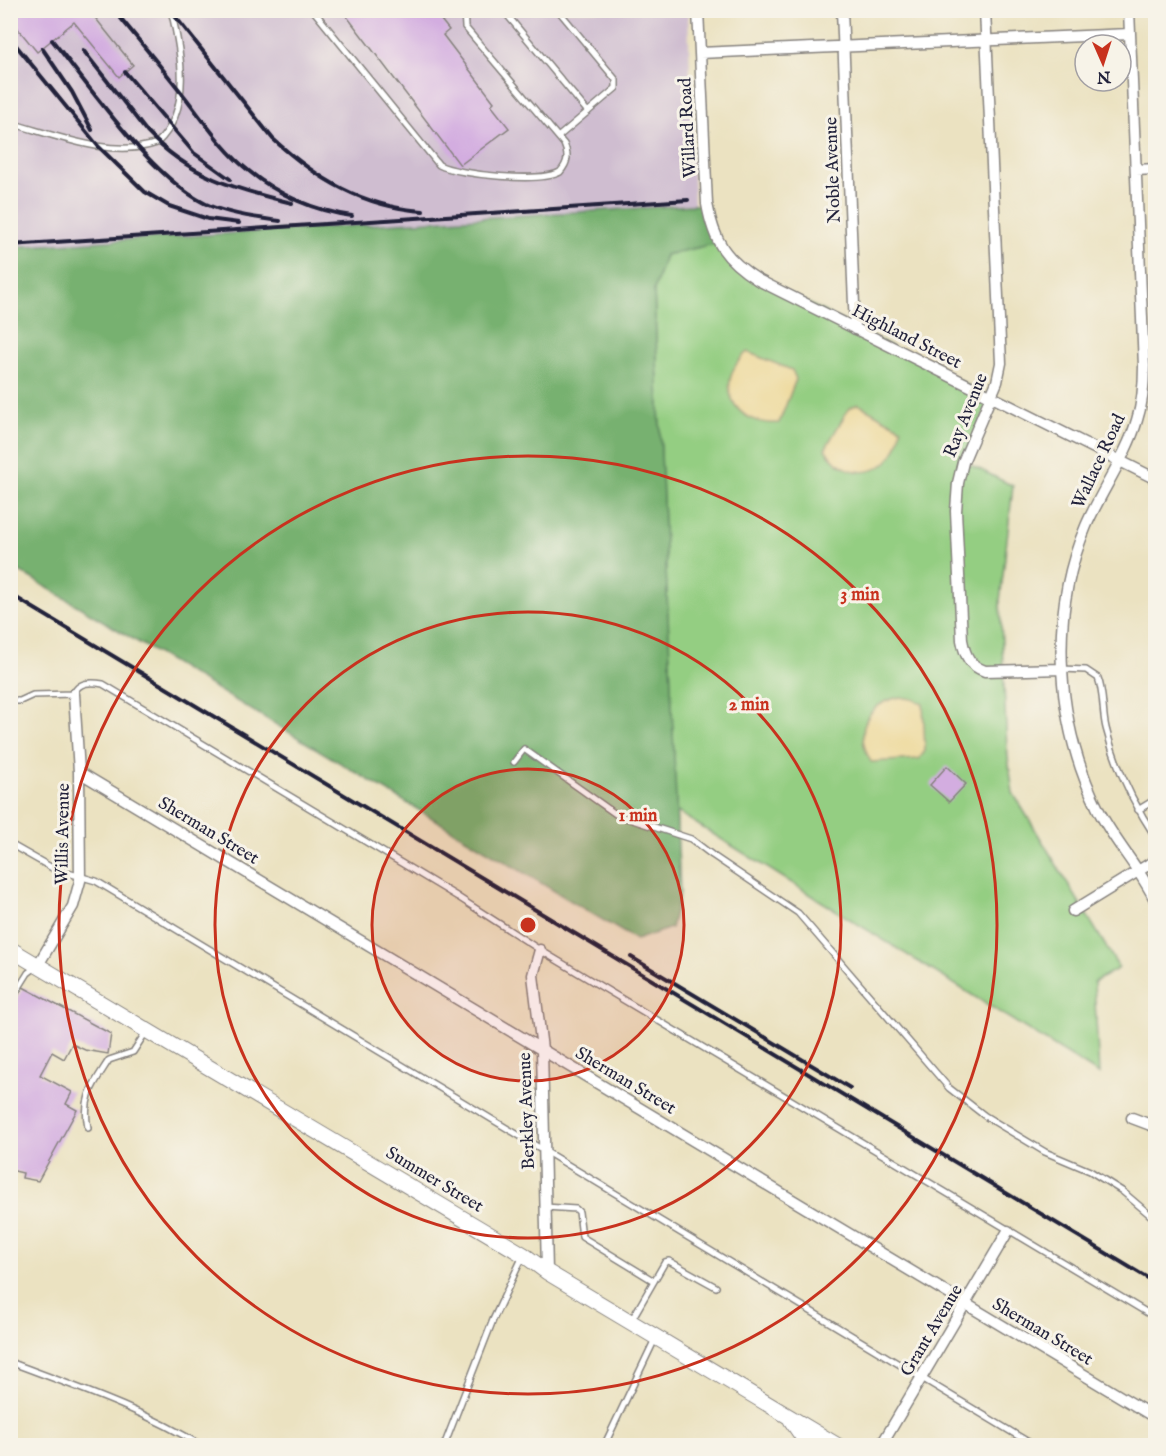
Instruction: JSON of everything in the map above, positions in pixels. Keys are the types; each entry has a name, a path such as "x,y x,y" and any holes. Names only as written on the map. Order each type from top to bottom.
{"street":[{"name":"Willard Road","path":"698,10 707,204 718,243"},
{"name":"Noble Avenue","path":"842,10 855,329"},
{"name":"Ray Avenue","path":"985,10 1000,373 963,462 958,483 956,511 964,649 971,664 985,671 1062,669"},
{"name":"Wallace Road","path":"1129,10 1130,33"},
{"path":"700,53 1073,37"},
{"name":"Wallace Road","path":"1133,93 1143,400 1137,421 1088,520 1074,561 1066,594 1062,669 1073,742 1084,776 1102,817 1155,902"},
{"path":"1136,170 1155,169"},
{"name":"Highland Street","path":"718,243 734,263 758,280 1155,479"},
{"name":"Willis Avenue","path":"38,965 73,906 81,875 79,772 74,694"},
{"name":"Sherman Street","path":"79,772 1155,1418"},
{"path":"1073,911 1155,860"},
{"name":"Summer Street","path":"10,949 524,1255 547,1272 785,1412 838,1446"},
{"name":"Berkley Avenue","path":"540,950 533,975 542,1049 547,1272"},
{"path":"1132,1118 1155,1127"},
{"name":"Grant Avenue","path":"881,1446 1008,1231"},
{"path":"785,1412 807,1444"}],"lane":[{"path":"10,123 101,147 128,149 157,142 173,120 182,79 178,39 171,10"},
{"path":"313,10 433,160 446,168 515,177 548,177 560,172 567,161 567,150 558,136 465,27 464,10"},
{"path":"503,10 588,112"},
{"path":"558,10 616,80 616,88 558,136"},
{"path":"1062,669 1086,670 1098,678 1102,710 1112,750 1138,810 1155,838"},
{"path":"10,701 20,701 33,695 74,694 83,684 103,684 458,897 540,950 1155,1318"},
{"path":"514,762 524,749 617,815 691,839 784,902 798,913 949,1088 985,1116 1045,1152 1090,1171 1122,1191 1155,1220"},
{"path":"1138,810 1155,800"},
{"path":"10,844 54,869 96,880 1035,1446"},
{"path":"10,1002 28,974 38,965"},
{"path":"88,1128 85,1111 89,1092 109,1060 133,1053 147,1030"},
{"path":"545,1207 576,1209 579,1212 582,1237 654,1281"},
{"path":"444,1446 493,1320 524,1255"},
{"path":"631,1322 665,1262 669,1261 716,1287"},
{"path":"604,1446 656,1337"},
{"path":"10,1362 93,1393 170,1426 202,1446"}],"shaded area":[{"path":"11,11 688,11 694,204 11,247"}],"green space":[{"path":"707,204 718,243 665,255 654,290 680,893 671,928 636,940 11,566 11,247"},
{"path":"718,243 740,268 991,397 963,461 1013,486 1000,601 1007,750 1013,793 1119,968 1094,982 1099,1074 676,811 654,290 665,255"}],"sand":[{"path":"747,352 792,370 796,379 779,423 750,418 739,410 733,401 730,389 731,377 736,364"},
{"path":"858,404 901,428 898,444 892,456 872,470 860,472 847,469 825,449 849,408"},
{"path":"900,697 923,703 925,751 919,759 871,762 863,740 866,721 878,706"}],"building":[{"path":"10,10 89,10 133,65 119,77 74,22 37,52 10,19"},
{"path":"342,10 433,10 449,30 443,35 494,102 491,105 509,128 460,165"},
{"path":"947,766 966,784 949,802 930,785"},
{"path":"23,987 111,1034 108,1054 85,1050 72,1044 64,1059 52,1052 40,1075 72,1092 66,1104 77,1110 38,1181 22,1178 23,1173 10,1170 10,1010"}],"railway":[{"path":"114,10 221,144 239,163 260,180 298,201 338,214 352,216"},
{"path":"170,10 273,139 307,167 361,197 380,204 423,211"},
{"path":"10,38 98,146 145,192 169,206 208,219 239,223"},
{"path":"52,40 126,133 169,178 191,195 213,207 280,221"},
{"path":"42,48 72,92 92,130"},
{"path":"83,50 147,132 179,160 232,186 292,203"},
{"path":"125,72 194,153 230,179"},
{"path":"10,245 688,200"},
{"path":"10,594 1156,1283"},
{"path":"631,957 850,1088"}]}
